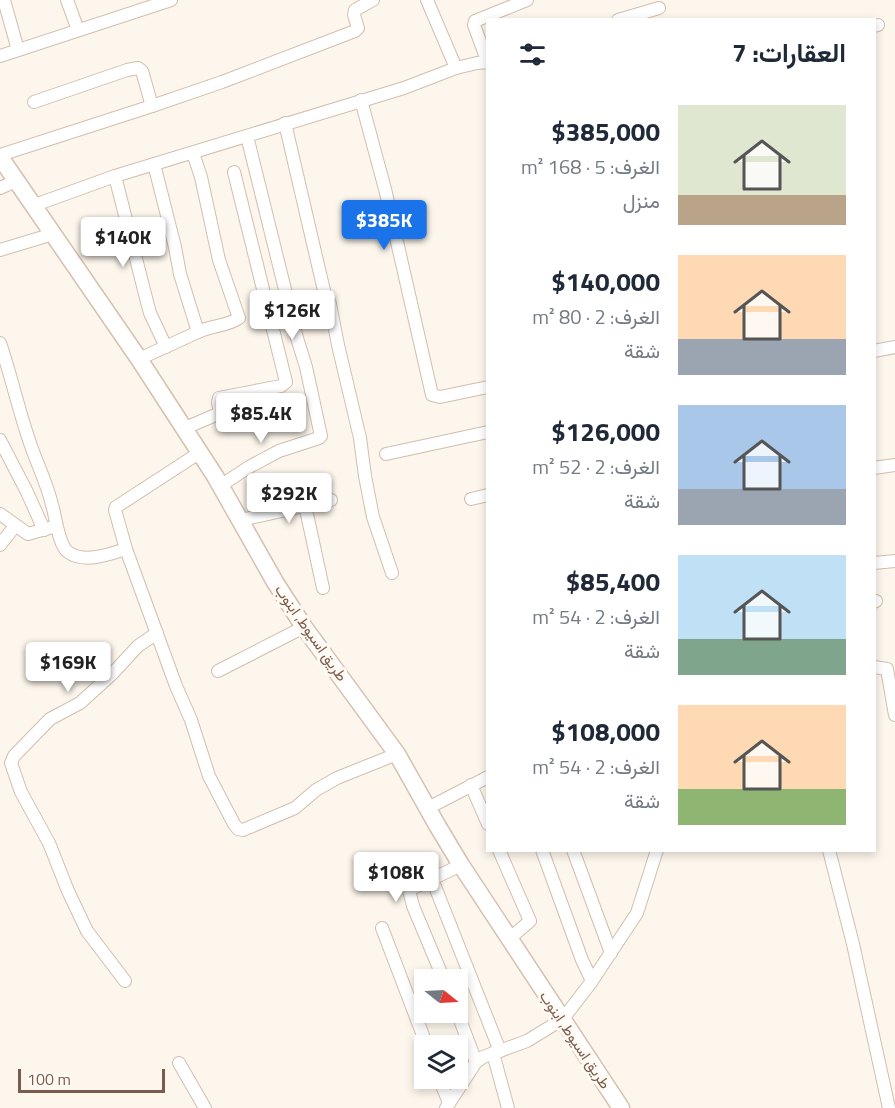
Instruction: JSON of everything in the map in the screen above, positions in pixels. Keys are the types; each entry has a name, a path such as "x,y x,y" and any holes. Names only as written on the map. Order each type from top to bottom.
{"street":[{"path":"4,0 18,50"},
{"path":"67,0 78,30"},
{"path":"0,56 171,0"},
{"path":"0,156 222,82 355,31 358,28 354,15 355,10 374,0"},
{"path":"428,0 456,68"},
{"path":"486,60 474,25 475,21 527,0"},
{"path":"625,18 659,9"},
{"path":"32,206 115,176 404,88 456,68 486,63"},
{"path":"34,102 138,68 142,71 152,106"},
{"path":"362,100 432,395 440,397 486,387"},
{"path":"285,123 350,392 373,517 392,573"},
{"path":"220,486 279,451 321,436 306,367 247,136"},
{"path":"139,359 198,332 236,321 239,318 219,260 201,177 193,153"},
{"name":"طريق اسيوط, ابنوب","path":"0,156 32,206 139,359 241,520 275,582 304,627 397,754 461,865 621,1108"},
{"path":"154,164 176,247 180,274 198,332"},
{"path":"183,429 220,413 219,399 281,386 286,382 234,172"},
{"path":"115,176 150,313 166,347"},
{"path":"0,188 16,181"},
{"path":"0,250 53,234"},
{"path":"0,343 29,441 52,504 50,528"},
{"path":"876,351 895,347"},
{"path":"386,454 486,432"},
{"path":"0,440 27,492 65,549 74,555 85,557 102,556 126,549"},
{"path":"199,453 116,507 126,549 176,686 191,720 209,776 220,801 238,830 248,829 296,808 316,790 337,778 397,754"},
{"path":"876,468 895,465"},
{"path":"471,499 486,495"},
{"path":"241,520 331,500"},
{"path":"305,505 323,588"},
{"path":"0,514 28,534 50,528"},
{"path":"0,545 15,526"},
{"path":"876,563 895,561"},
{"path":"218,671 304,627"},
{"path":"125,981 87,931 49,843 21,792 11,763 14,756 50,719 80,703 138,646 157,633"},
{"path":"886,668 895,715"},
{"path":"428,807 486,778"},
{"path":"471,785 486,819"},
{"path":"500,852 530,921 509,939"},
{"path":"543,852 582,960 592,981"},
{"path":"574,852 612,953"},
{"path":"448,1105 476,1062 527,1041 563,1019 612,953 637,914 656,852"},
{"path":"830,852 853,944 889,1108"},
{"path":"440,969 409,892 411,888 461,865"},
{"path":"432,879 496,1052 508,1108"},
{"path":"382,928 423,1035"},
{"path":"461,1023 476,1062"},
{"path":"180,1063 205,1108"},
{"path":"443,1089 448,1105"}]}
